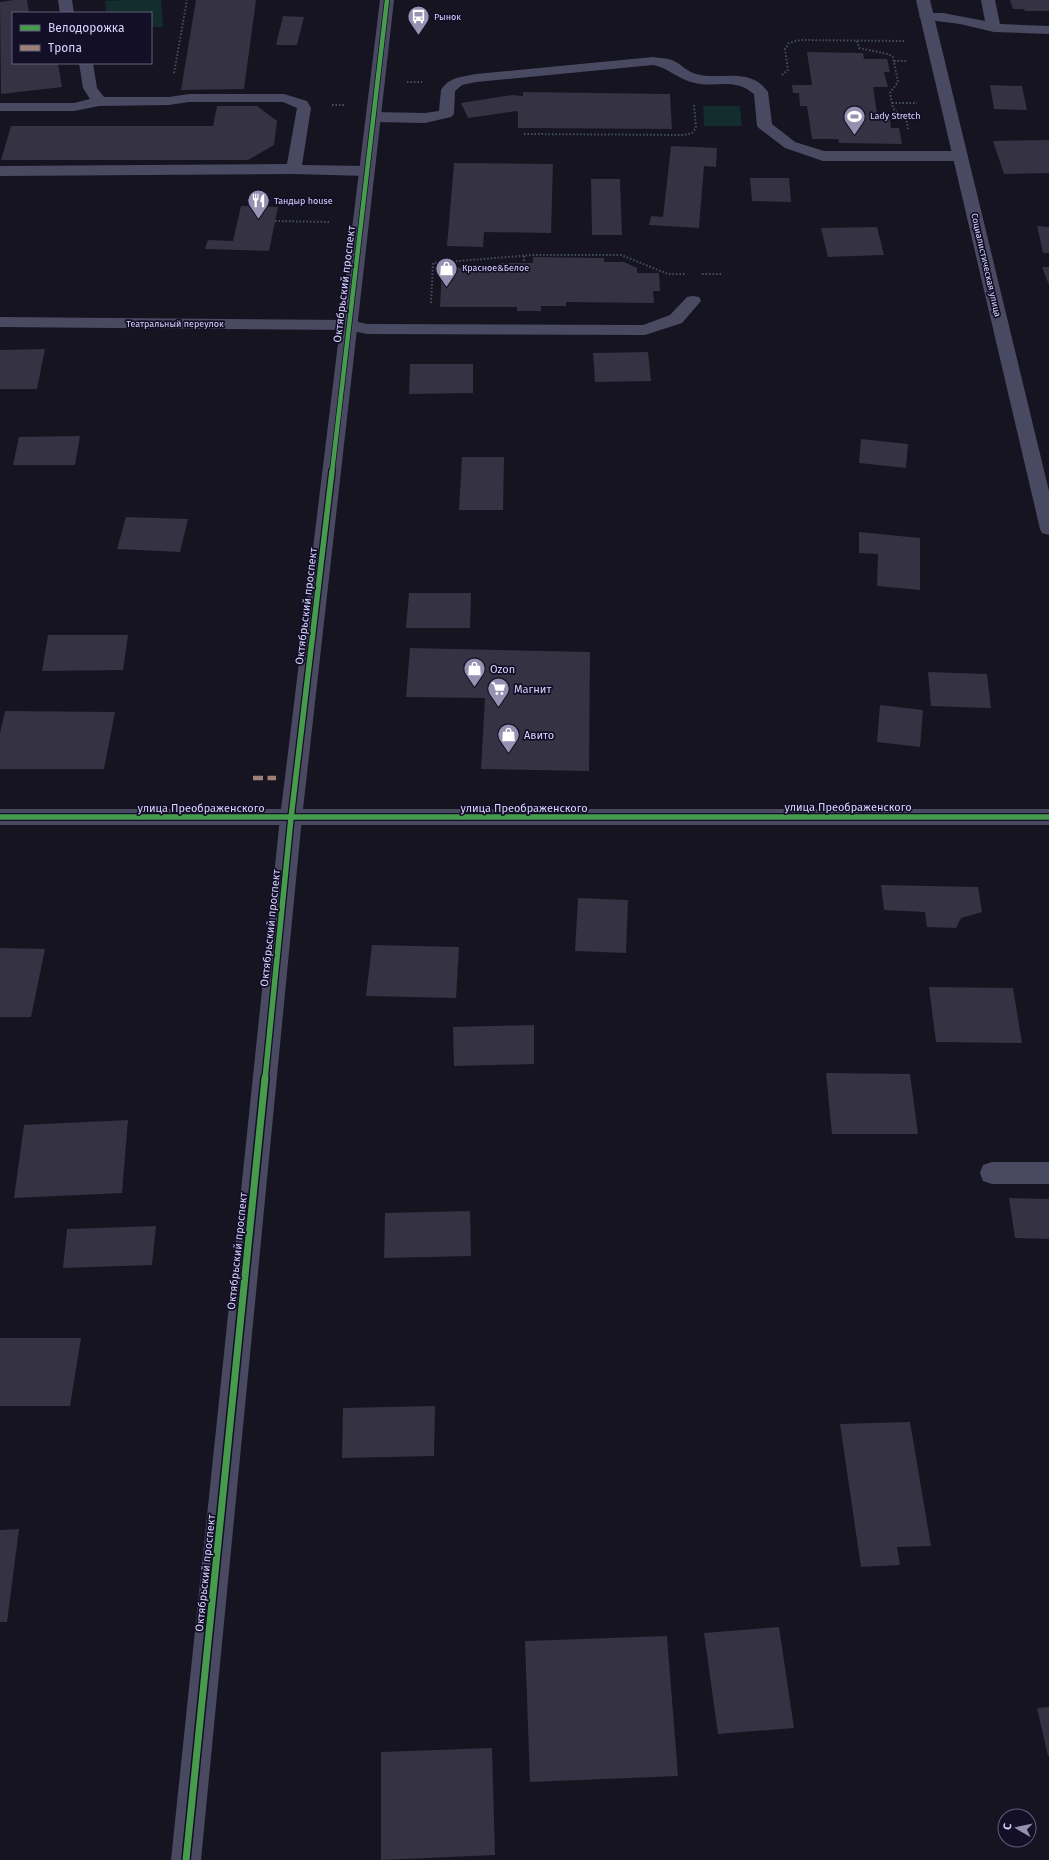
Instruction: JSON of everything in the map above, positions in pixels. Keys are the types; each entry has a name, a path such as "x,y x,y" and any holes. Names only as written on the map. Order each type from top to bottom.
{"street":[{"path":"65,0 67,12"},
{"name":"Октябрьский проспект","path":"186,1860 291,818 387,0"},
{"path":"988,0 994,28"},
{"path":"925,8 994,28 1011,30 1049,30"},
{"name":"Социалистическая улица","path":"925,8 1049,529"},
{"path":"374,117 425,118 446,114 448,90 457,82 476,78 653,61 669,64 681,74 697,79 735,79 751,84 761,92 765,126 790,145 823,156 960,156"},
{"path":"86,64 90,88 99,102"},
{"path":"0,107 74,107 99,102 169,101 189,98 284,98 302,104 304,108 294,169"},
{"path":"0,171 294,169 367,171"},
{"name":"Театральный переулок","path":"0,322 349,325 367,329 645,330 676,319 693,301"},
{"path":"409,329 421,318 435,314"},
{"name":"улица Преображенского","path":"0,817 1049,817"},
{"path":"992,1173 1049,1173"}],"path":[{"path":"169,101 187,0"},
{"path":"751,84 779,78 788,70 785,49 789,43 800,40 911,41"},
{"path":"857,41 859,48 888,54 893,57 898,82 890,94 893,108 907,122 909,134"},
{"path":"406,82 457,82"},
{"path":"524,134 684,135 692,133 696,128 694,100"},
{"path":"892,103 924,103"},
{"path":"275,222 329,222"},
{"path":"435,314 433,263 524,256 621,255 668,274 692,274"},
{"path":"524,256 524,263"},
{"path":"699,274 723,274"}],"green space":[{"path":"161,0 163,27 152,27 152,12 106,12 105,1"},
{"path":"703,106 740,106 742,126 704,126"}],"building":[{"path":"27,0 29,12 12,12 12,64 58,64 62,87 1,94 0,2"},
{"path":"196,0 256,0 244,89 181,90"},
{"path":"1010,0 1049,0 1049,11 1025,11 1024,9 1013,9"},
{"path":"283,16 304,17 297,45 276,45"},
{"path":"807,52 863,53 864,59 887,59 890,72 884,72 888,87 873,87 877,113 889,113 891,128 899,128 902,144 839,143 838,139 812,139 807,106 800,106 799,93 793,93 792,85 812,85"},
{"path":"990,85 1022,86 1027,110 994,109"},
{"path":"523,92 670,94 672,129 518,128 518,112 516,111 468,118 461,103 512,95 523,96"},
{"path":"217,106 257,106 277,121 274,145 248,160 1,160 11,126 213,126"},
{"path":"1049,140 1049,173 1004,174 993,141"},
{"path":"671,146 717,148 716,167 704,166 699,228 649,225 651,216 663,217"},
{"path":"454,163 553,164 551,233 484,232 483,247 447,246"},
{"path":"750,178 789,178 791,202 752,201"},
{"path":"591,179 620,179 622,235 592,235"},
{"path":"241,206 278,207 269,251 205,249 208,240 233,241"},
{"path":"1037,226 1049,227 1049,253 1043,253"},
{"path":"877,227 884,255 828,257 821,228"},
{"path":"533,257 604,258 604,262 624,262 637,268 637,273 659,273 660,291 653,291 654,303 566,302 566,306 541,306 541,311 517,311 517,307 440,307 442,268 500,268 500,263 533,263"},
{"path":"1042,267 1049,267 1049,285"},
{"path":"45,349 37,389 0,389 0,350"},
{"path":"648,352 651,381 595,382 593,353"},
{"path":"410,364 473,364 473,393 409,394"},
{"path":"80,436 75,465 13,465 19,437"},
{"path":"861,439 908,444 906,468 859,463"},
{"path":"462,457 504,457 503,510 459,510"},
{"path":"126,517 188,519 180,552 117,549"},
{"path":"859,532 920,538 920,590 877,586 878,554 859,553"},
{"path":"409,593 471,593 470,628 406,628"},
{"path":"48,635 128,635 123,670 42,671"},
{"path":"410,648 590,652 589,771 481,769 485,698 406,697"},
{"path":"928,672 987,674 991,708 931,706"},
{"path":"880,705 923,710 920,747 877,742"},
{"path":"5,711 115,712 104,769 0,769 0,733"},
{"path":"881,885 978,887 982,912 961,918 956,928 927,927 925,912 884,910"},
{"path":"578,898 628,900 626,953 575,951"},
{"path":"372,945 459,947 456,998 366,996"},
{"path":"0,948 45,949 31,1017 0,1017"},
{"path":"929,987 1013,988 1022,1043 936,1042"},
{"path":"534,1025 534,1064 454,1066 453,1027"},
{"path":"826,1073 910,1074 918,1134 832,1134"},
{"path":"128,1120 122,1193 14,1198 24,1125"},
{"path":"1009,1198 1049,1199 1049,1239 1015,1238"},
{"path":"470,1211 471,1256 384,1258 385,1213"},
{"path":"156,1226 152,1265 63,1268 67,1229"},
{"path":"0,1338 81,1338 70,1406 0,1406"},
{"path":"435,1406 434,1456 342,1458 343,1408"},
{"path":"910,1422 931,1546 897,1547 900,1565 861,1567 840,1424"},
{"path":"19,1529 7,1622 0,1622 0,1530"},
{"path":"779,1627 794,1728 718,1734 704,1633"},
{"path":"667,1636 678,1776 530,1782 525,1641"},
{"path":"1049,1707 1049,1756 1048,1756 1037,1708"},
{"path":"492,1748 495,1855 381,1860 381,1752"}],"marked path":[{"path":"253,778 276,778"}],"cycle path":[{"path":"186,1860 291,818 387,0"},
{"path":"0,817 1049,817"}],"place":[{"name":"Рынок","path":"419,36"},
{"name":"Lady Stretch","path":"854,136"},
{"name":"Тандыр house","path":"259,220"},
{"name":"Красное&Белое","path":"447,288"},
{"name":"Ozon","path":"475,688"},
{"name":"Магнит","path":"499,708"},
{"name":"Авито","path":"509,754"}]}
